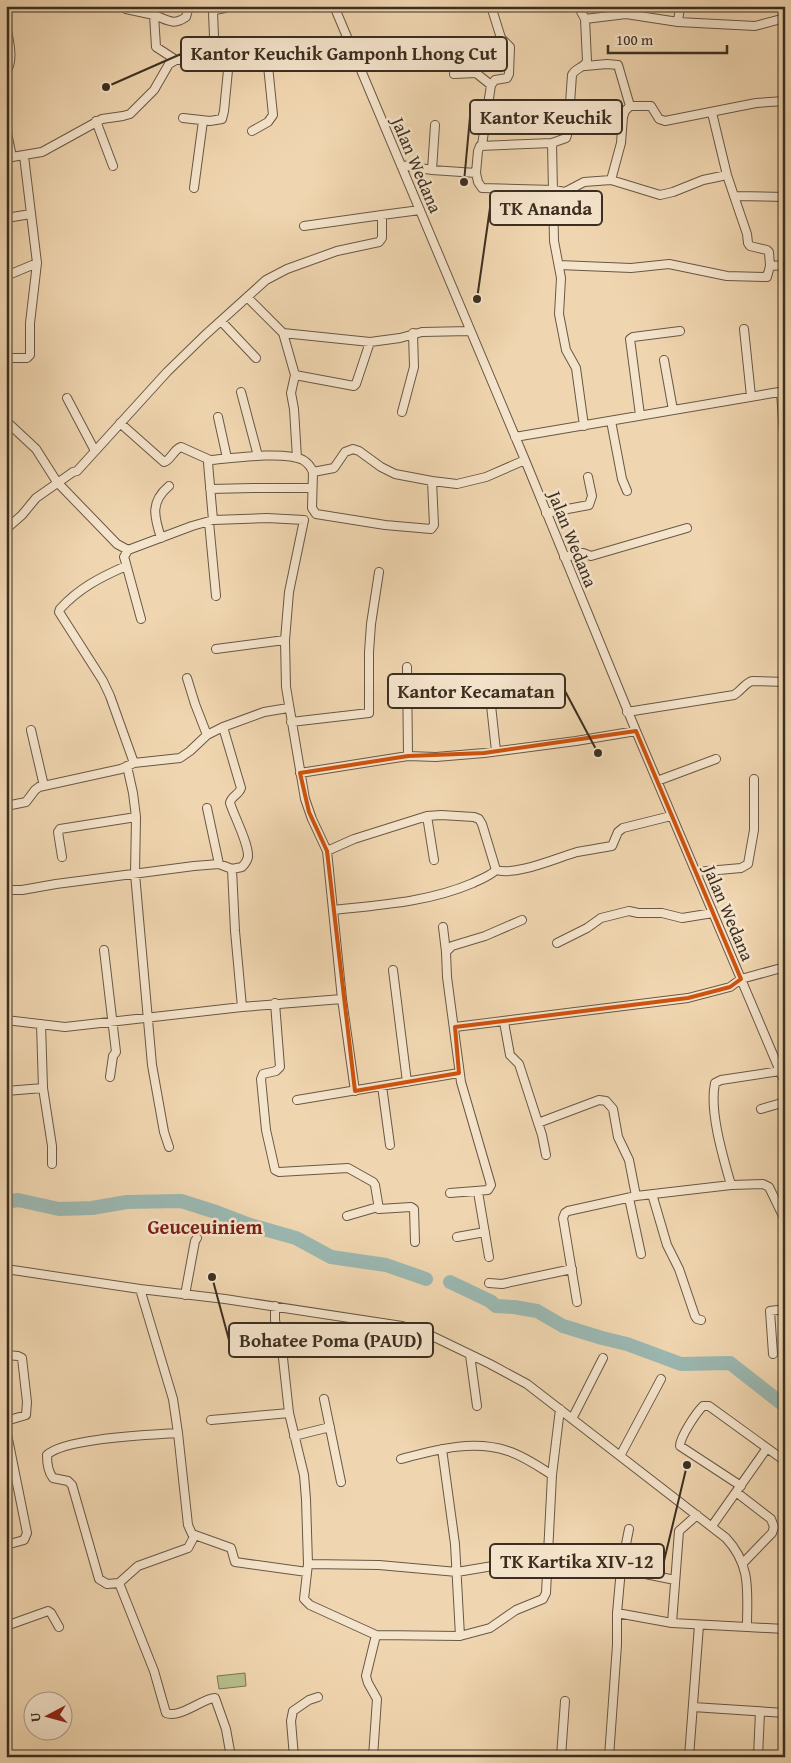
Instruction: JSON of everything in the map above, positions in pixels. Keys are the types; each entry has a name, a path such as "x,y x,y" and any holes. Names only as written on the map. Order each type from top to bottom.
{"street":[{"path":"122,6 126,9 154,15 170,22 178,22 186,17 188,6"},
{"path":"215,61 213,12 227,6"},
{"name":"Jalan Wedana","path":"334,6 525,460 627,712 785,1084"},
{"path":"491,6 501,38 510,47 510,52 508,76 505,79 493,81 491,85 482,145 478,149 476,173 482,188 565,192 584,182 612,180 660,195 703,180 727,175"},
{"path":"578,6 585,19 587,50 585,66"},
{"path":"678,22 680,6"},
{"path":"585,19 622,14 678,22 754,26 785,18"},
{"path":"154,15 156,46 176,60"},
{"path":"6,24 11,60 6,72"},
{"path":"6,128 9,158 24,156 50,149 96,121 130,114 154,90 169,64 176,60 215,61 267,56 349,40"},
{"path":"252,131 268,122 273,115 267,56"},
{"path":"183,118 218,121 223,117 229,60"},
{"path":"482,145 564,140 568,136 572,75 574,71 585,66 618,65 630,106"},
{"path":"454,74 476,73 491,85"},
{"path":"612,180 621,143 622,117 630,106 651,106 659,119 663,121 756,103 785,101"},
{"path":"559,265 631,268 669,264 727,276 765,278 768,276 770,266 767,250 750,246 748,243 747,234 727,175 712,113"},
{"path":"96,121 113,166"},
{"path":"194,188 202,121"},
{"path":"432,170 436,125"},
{"path":"552,142 554,242 561,278 560,322 566,350 576,368 584,426"},
{"path":"6,358 27,358 30,355 30,323 37,263 24,156"},
{"path":"401,165 432,170 476,173"},
{"path":"734,196 785,197"},
{"path":"304,226 420,210"},
{"path":"6,218 31,214"},
{"path":"6,529 22,515 36,498 72,472 77,471 167,372 268,278 337,251 380,242 382,238 382,216"},
{"path":"6,276 37,263"},
{"path":"770,266 785,265"},
{"path":"247,296 283,333 295,375 291,393 294,409 297,458"},
{"path":"221,321 256,358"},
{"path":"744,329 751,396"},
{"path":"283,333 370,342 400,338 426,331 470,331"},
{"path":"640,415 630,339 633,337 680,331"},
{"path":"402,412 414,367 413,333"},
{"path":"295,375 354,386 370,342"},
{"path":"664,360 673,410"},
{"path":"515,438 783,391 785,449"},
{"path":"241,392 258,456"},
{"path":"67,398 95,451"},
{"path":"218,417 227,458"},
{"path":"6,421 36,449 57,482 117,544 128,550"},
{"path":"611,421 622,480 627,491"},
{"path":"120,423 164,462 167,461 174,451 181,447 210,460 258,456 297,458 306,461 313,472 313,510 318,515 385,525 431,529 434,525 432,481"},
{"path":"313,472 334,468 345,452 353,449 359,451 381,468 391,472 432,481 457,484 486,477 525,460"},
{"path":"210,460 208,463 216,596"},
{"path":"546,513 590,505 592,496 588,476"},
{"path":"161,538 155,519 156,506 159,496 170,486"},
{"path":"210,490 312,488"},
{"path":"141,619 124,557 128,550 192,526 211,521 267,518 302,519 313,510"},
{"path":"302,519 304,523 289,592 285,640 286,687 288,708 309,812 327,851 342,998 355,1090"},
{"path":"564,557 583,553 591,556 687,528"},
{"path":"126,566 95,580 76,593 59,612 103,681 110,696 131,764 136,817 135,874 148,1018 154,1077 164,1132 169,1147"},
{"path":"291,722 369,713 370,642 379,572"},
{"path":"216,649 285,640"},
{"path":"407,667 408,756"},
{"path":"187,678 207,735"},
{"path":"488,678 496,751"},
{"path":"627,712 734,695 752,681 785,682"},
{"path":"6,806 26,802 35,790 44,786 131,764 180,758 207,735 223,727 264,712 288,708"},
{"path":"6,890 22,890 218,864 232,869 244,866 248,856 230,803 231,799 239,793 241,788 223,727"},
{"path":"31,730 44,786"},
{"path":"300,773 408,756 436,757 496,751 636,731"},
{"path":"657,781 716,759"},
{"path":"696,872 741,868 748,864 754,830 754,780"},
{"path":"207,808 218,864"},
{"path":"327,851 354,839 427,816 474,817 479,819 482,824 496,870"},
{"path":"427,816 434,860"},
{"path":"496,870 508,872 579,852 612,846 617,834 623,828 671,816"},
{"path":"62,857 58,832 60,829 136,817"},
{"path":"232,869 242,1007"},
{"path":"333,910 440,895 489,876 496,870"},
{"path":"557,942 587,928 601,918 628,911 638,914 662,913 678,918 713,913"},
{"path":"446,952 452,946 485,936 522,920"},
{"path":"443,927 459,1072 490,1182 489,1189 478,1192 450,1193"},
{"path":"104,950 116,1052 113,1056 110,1077"},
{"path":"455,1027 688,998 730,987 741,979 785,967"},
{"path":"393,970 407,1082"},
{"path":"6,1020 64,1027 275,1003 342,998"},
{"path":"275,1003 280,1067 276,1071 263,1074 261,1079 266,1130 275,1170 280,1172 348,1168 373,1182 378,1207"},
{"path":"504,1022 510,1055 519,1064 546,1155"},
{"path":"41,1024 43,1088 52,1146 52,1164"},
{"path":"731,1185 718,1135 715,1083 721,1080 780,1071"},
{"path":"297,1100 459,1072"},
{"path":"382,1086 390,1145"},
{"path":"6,1091 43,1088"},
{"path":"538,1123 598,1100 606,1101 612,1109 618,1137 629,1160 632,1197 641,1254"},
{"path":"761,1109 785,1102"},
{"path":"577,1302 564,1218 565,1213 568,1211 652,1194 731,1185 759,1184 768,1185 785,1220"},
{"path":"478,1192 489,1257"},
{"path":"652,1194 667,1245 679,1269 695,1316 701,1320"},
{"path":"347,1216 378,1207 381,1209 413,1208 415,1242"},
{"path":"457,1237 485,1232"},
{"path":"184,1295 197,1238"},
{"path":"6,1269 375,1321 409,1328 432,1336 527,1384 712,1526 735,1548 743,1563 747,1582 747,1627"},
{"path":"489,1283 502,1284 572,1269"},
{"path":"140,1289 173,1399 188,1525 190,1531 195,1536 231,1548 235,1562 308,1568 379,1565 457,1572 547,1558"},
{"path":"275,1306 275,1320 283,1358 289,1413 304,1476 308,1568 304,1596 307,1603 376,1636 460,1636 490,1628 516,1610 543,1599 546,1593 552,1475 560,1409"},
{"path":"773,1354 770,1311 785,1309"},
{"path":"6,1355 22,1358 27,1402 26,1415 6,1421"},
{"path":"470,1355 477,1406"},
{"path":"572,1419 603,1358"},
{"path":"620,1456 661,1379"},
{"path":"324,1399 342,1482"},
{"path":"743,1563 772,1533 774,1526 771,1519 739,1489 680,1446 680,1443 704,1405 709,1406 785,1461"},
{"path":"211,1420 289,1413"},
{"path":"294,1436 330,1427"},
{"path":"6,1429 10,1469 27,1533 24,1540 6,1545"},
{"path":"178,1433 70,1444 60,1447 47,1455 50,1475 52,1478 68,1481 72,1485 99,1580 107,1584 119,1583 138,1566 188,1548 195,1536"},
{"path":"401,1459 442,1449 474,1446 504,1450 516,1454 552,1475"},
{"path":"712,1526 767,1448"},
{"path":"442,1449 453,1523 460,1636"},
{"path":"672,1623 679,1531 697,1515"},
{"path":"609,1757 617,1646 617,1613 621,1569 629,1529"},
{"path":"621,1569 675,1580"},
{"path":"119,1583 154,1671 166,1713 171,1714 188,1709 202,1704 211,1698 215,1698 226,1729 231,1757"},
{"path":"6,1626 48,1611 59,1627"},
{"path":"617,1613 672,1623 785,1629"},
{"path":"689,1757 699,1625"},
{"path":"373,1757 377,1699 366,1676 376,1636"},
{"path":"294,1757 291,1721 293,1711 318,1696"},
{"path":"561,1757 565,1701"},
{"path":"693,1707 785,1713"},
{"path":"758,1757 760,1712"}],"highlighted area":[{"path":"636,731 741,979 730,987 688,998 455,1027 459,1073 355,1091 327,851 309,812 300,773 408,756 484,753"}],"green space":[{"path":"245,1673 246,1686 219,1689 217,1676"}],"waterway":[{"path":"6,1202 18,1200 59,1209 92,1208 127,1202 181,1201 250,1225 296,1238 331,1257 386,1265 426,1279"},
{"path":"450,1282 490,1301 496,1306 537,1311 563,1326 627,1344 681,1364 730,1363 785,1406"}],"place":[{"name":"Kantor Keuchik Gamponh Lhong Cut","path":"106,87"},
{"name":"Kantor Keuchik","path":"464,182"},
{"name":"TK Ananda","path":"477,299"},
{"name":"Kantor Kecamatan","path":"598,753"},
{"name":"Bohatee Poma (PAUD)","path":"212,1277"},
{"name":"TK Kartika XIV-12","path":"687,1465"}],"district":[{"name":"Geuceuiniem","path":"205,1226"}]}
